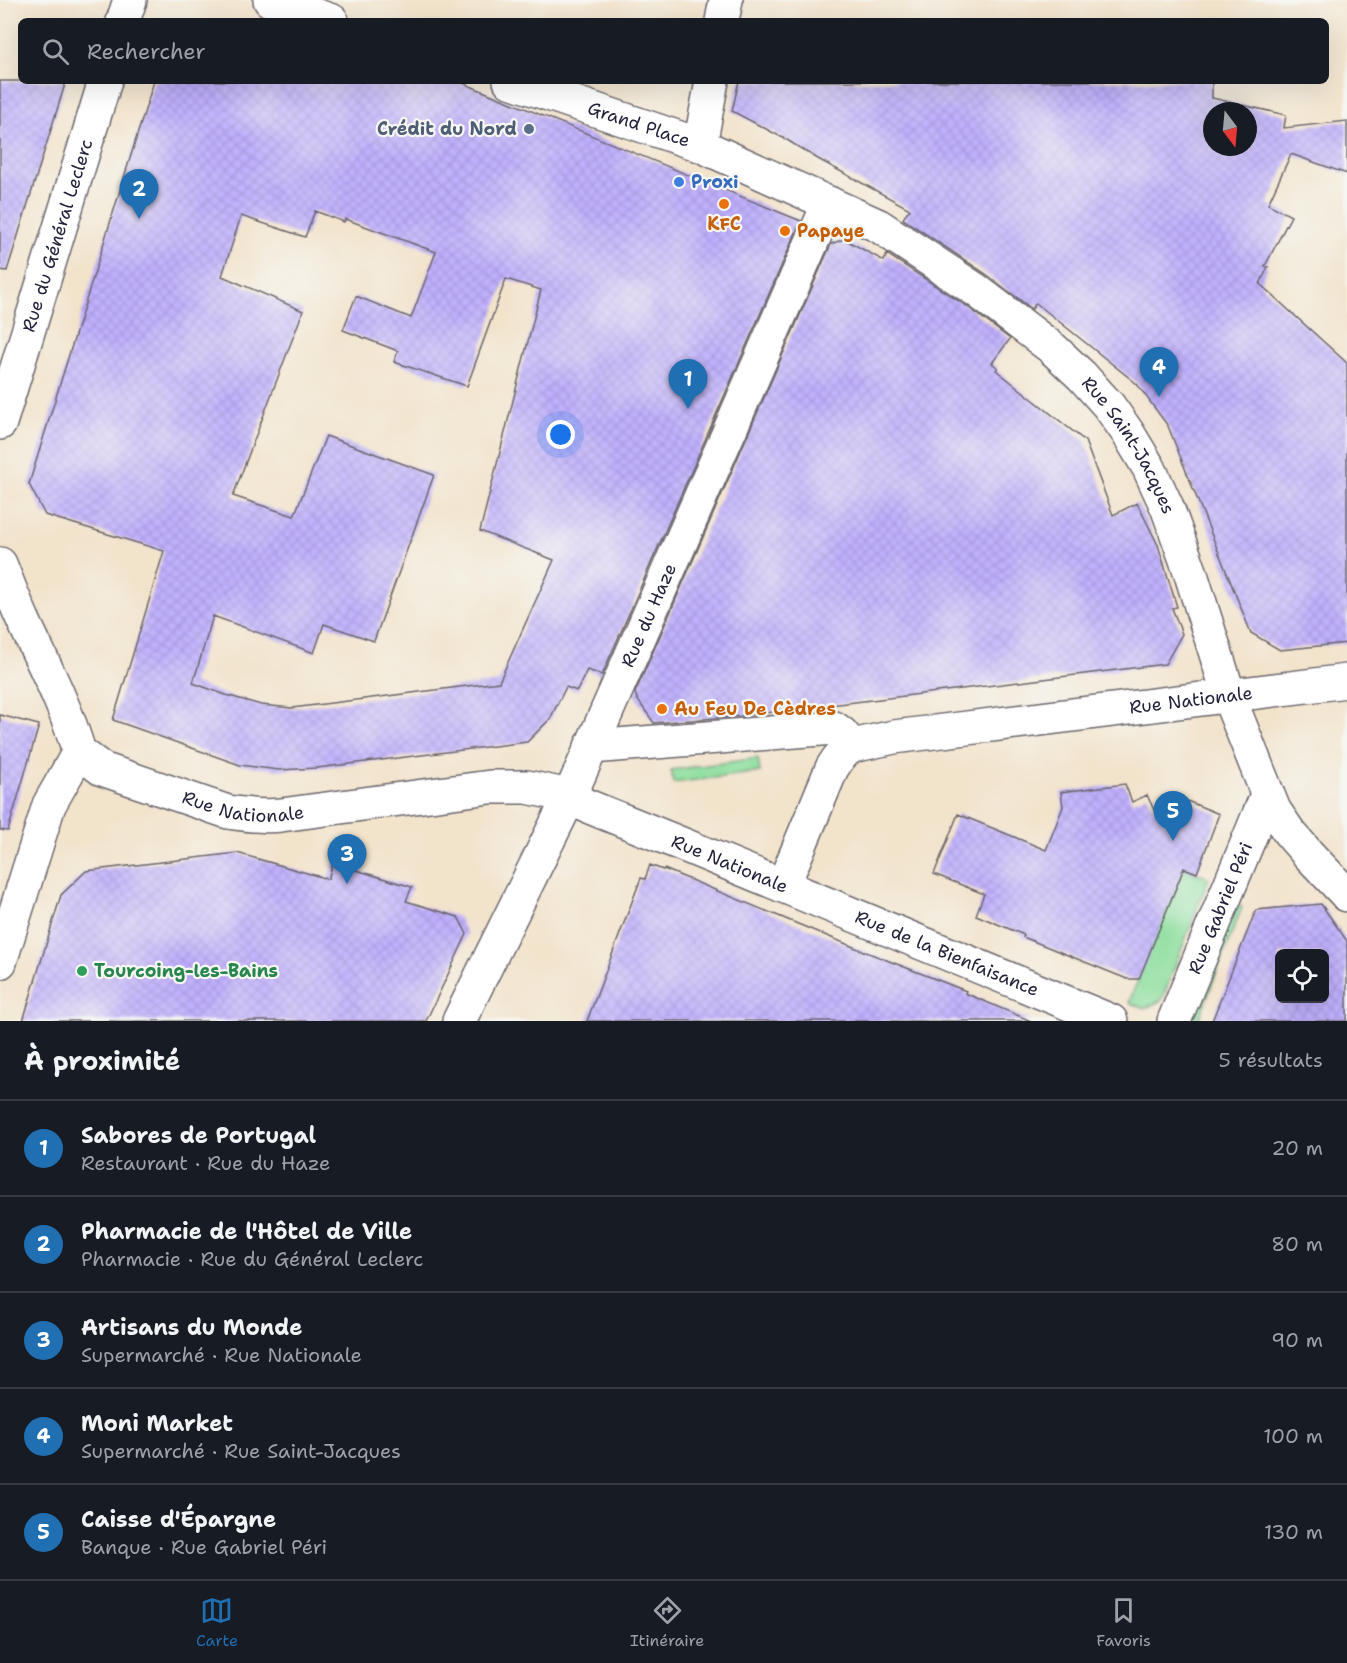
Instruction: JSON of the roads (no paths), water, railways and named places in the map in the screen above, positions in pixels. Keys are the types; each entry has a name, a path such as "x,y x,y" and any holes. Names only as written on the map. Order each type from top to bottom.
{"street":[{"path":"124,18 130,0"},
{"path":"270,0 323,18"},
{"path":"723,18 726,0"},
{"name":"Rue du Général Leclerc","path":"0,423 104,84"},
{"name":"Grand Place","path":"519,84 712,151 712,84"},
{"name":"Rue Saint-Jacques","path":"712,151 879,226 976,290 1052,348 1109,406 1149,468 1167,507 1190,571 1229,696 1274,810 1289,832 1347,895"},
{"name":"Rue du Haze","path":"459,1021 568,798 829,203"},
{"path":"0,564 61,701 79,752 49,805 0,962"},
{"name":"Rue Nationale","path":"79,752 102,769 220,809 248,816 281,815 502,786 538,789 568,798 783,886 832,768 845,751 852,746 894,737 1347,681"},
{"path":"591,747 834,728 852,746"},
{"name":"Rue Gabriel Péri","path":"1174,1021 1267,795"},
{"name":"Rue de la Bienfaisance","path":"783,886 1110,1021"}],"place":[{"name":"Crédit du Nord","path":"529,129"},
{"name":"Proxi","path":"679,182"},
{"name":"KFC","path":"724,204"},
{"name":"Pharmacie de l'Hôtel de Ville","path":"139,219"},
{"name":"Papaye","path":"785,231"},
{"name":"Moni Market","path":"1159,397"},
{"name":"Sabores de Portugal","path":"688,409"},
{"name":"Au Feu De Cèdres","path":"662,709"},
{"name":"Caisse d'Épargne","path":"1173,841"},
{"name":"Artisans du Monde","path":"347,884"},
{"name":"Tourcoing-les-Bains","path":"82,971"}]}
